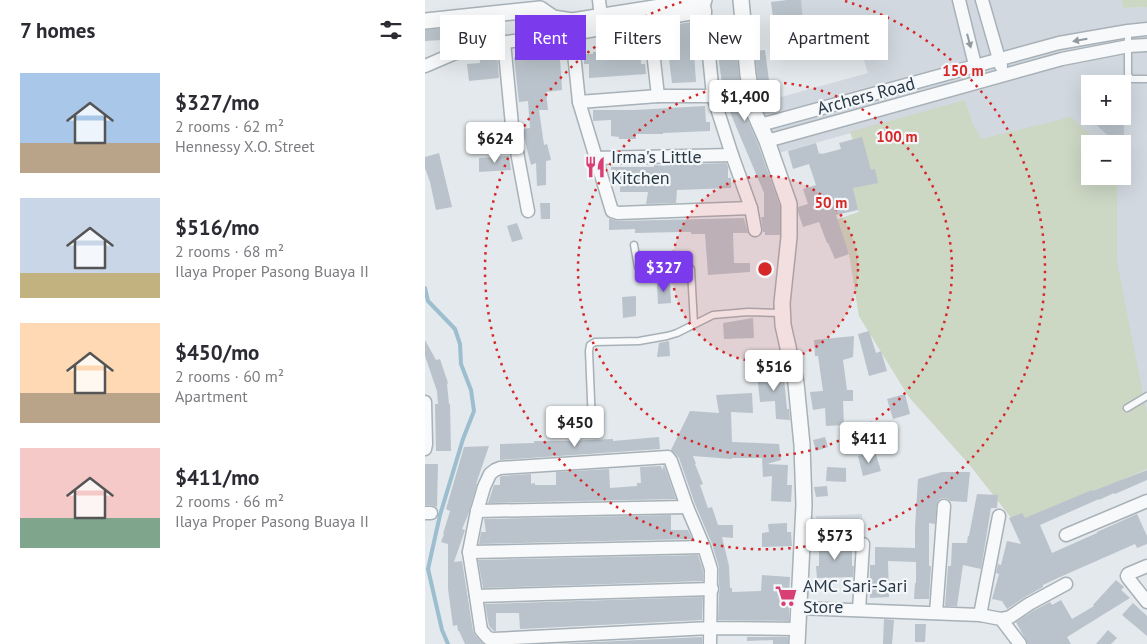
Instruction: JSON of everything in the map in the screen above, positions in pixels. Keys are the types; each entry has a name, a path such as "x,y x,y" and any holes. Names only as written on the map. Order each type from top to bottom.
{"street":[{"path":"599,0 601,15"},
{"path":"710,644 710,628 712,589 711,569 668,457 500,468 495,470 490,474 484,487 469,552 481,630 487,638 530,641 710,628 797,636 804,505 796,383 782,313 789,237 789,204 767,141 755,114 748,75 741,0"},
{"path":"959,0 980,82"},
{"path":"982,0 1004,76"},
{"path":"425,21 539,4 553,18 572,21 596,18"},
{"path":"609,15 656,4 705,4"},
{"path":"586,34 705,4"},
{"path":"705,4 713,96 751,208 755,230"},
{"name":"Archers Road","path":"760,125 1059,44 1147,29"},
{"path":"586,36 643,30 650,32 658,96"},
{"name":"Archers Road","path":"767,141 1062,59 1147,44"},
{"path":"505,52 512,125 528,211"},
{"path":"425,66 440,60"},
{"path":"574,60 579,102 612,212 751,208"},
{"path":"579,102 658,96 713,96"},
{"path":"595,158 732,155"},
{"path":"425,402 427,444 425,449"},
{"path":"1066,535 1147,501"},
{"path":"936,613 944,506"},
{"path":"477,511 687,507"},
{"path":"980,615 999,516"},
{"path":"859,610 863,544"},
{"path":"469,552 704,548"},
{"path":"1147,566 1127,576 1147,602"},
{"path":"798,608 980,615 1001,619 1010,616 1066,584"},
{"path":"476,596 712,589"},
{"path":"1001,619 1021,644"}],"lane":[{"path":"1128,31 1128,76 1131,79 1147,79"},
{"path":"634,244 638,267 640,268 683,265 691,268 694,324"},
{"path":"592,424 590,344 595,342 639,341 667,336 713,315 748,312 782,313"},
{"path":"1127,408 1147,396"}],"shaded area":[{"path":"798,0 1121,0 1123,8 1147,7 1147,469 1013,520 969,464 909,397 859,316 849,253 836,220 859,212 847,180 865,174 851,133 779,153 759,103 868,73 864,60 888,60 888,15 800,15"},
{"path":"862,514 862,539 814,539 816,516"}],"green space":[{"path":"1121,0 1147,0 1147,7 1123,8"},
{"path":"965,100 972,122 981,139 1071,117 1091,135 1081,135 1081,185 1117,185 1117,262 1147,414 1147,469 1036,518 1013,520 969,464 909,397 859,316 849,253 836,220 859,212 847,180 865,174 850,132"}],"building":[{"path":"801,0 802,15 773,15 771,2"},
{"path":"690,22 690,60 695,60 696,82 672,83 669,60 680,60 680,24"},
{"path":"440,28 440,40 425,41 425,30"},
{"path":"760,50 765,50 771,96 762,97 756,60 760,60"},
{"path":"593,52 596,52 596,60 641,60 641,64 645,64 646,74 589,78 589,64 584,64 584,60 586,60 586,54 593,54"},
{"path":"514,57 515,60 560,60 562,90 546,92 548,110 539,110 544,145 547,144 551,160 546,161 546,185 537,186 536,163 531,165 522,129 530,128 528,101 519,102"},
{"path":"480,60 498,60 499,78 469,81 467,64 480,63"},
{"path":"719,60 738,60 746,116 780,206 780,235 765,235 765,232 763,232 761,217 764,217 764,193 730,112 727,112"},
{"path":"705,106 706,122 710,122 710,131 636,134 636,139 619,139 619,137 611,136 611,120 593,121 593,110"},
{"path":"1097,125 1124,125 1124,135 1107,135"},
{"path":"862,137 871,170 875,169 878,183 853,188 858,210 836,215 849,254 835,259 819,222 803,227 798,207 808,204 803,189 816,185 809,164 793,169 788,151 816,143 819,154 822,154 841,149 839,143"},
{"path":"439,153 452,207 436,210 425,168 425,157"},
{"path":"509,156 511,170 479,172 479,158"},
{"path":"726,163 728,178 731,178 731,188 677,190 676,203 646,204 648,192 620,192 620,177 611,177 611,167"},
{"path":"540,203 550,203 550,219 541,219"},
{"path":"609,218 618,221 744,218 748,233 733,233 734,263 750,263 750,272 708,275 705,234 691,234 691,232 635,233 635,229 609,230"},
{"path":"517,223 523,239 512,242 507,226"},
{"path":"670,282 671,303 658,304 657,284"},
{"path":"636,296 636,316 623,318 622,297"},
{"path":"753,318 754,338 724,339 723,323"},
{"path":"869,331 876,353 881,351 887,371 869,376 858,334"},
{"path":"854,336 853,357 843,360 847,390 853,390 853,401 843,401 844,425 826,426 825,408 813,410 810,392 823,391 818,356 815,356 814,340"},
{"path":"425,340 436,360 440,359 448,383 451,451 436,451 435,404 438,404 437,391 425,356"},
{"path":"669,341 670,356 657,357 659,343"},
{"path":"783,369 790,420 776,419 775,401 760,402 757,374"},
{"path":"752,393 753,413 731,412 732,442 779,444 781,460 767,464 788,465 787,485 792,485 791,502 771,501 772,476 763,477 762,458 732,459 693,456 703,484 700,485 708,508 712,507 718,525 733,525 733,538 722,537 729,566 730,588 732,588 732,592 761,591 762,575 790,577 789,621 718,620 719,567 679,458 671,450 690,411 719,413 716,395"},
{"path":"905,394 910,414 893,419 887,399"},
{"path":"659,437 660,449 500,460 500,444 534,443 534,441 613,439 613,441"},
{"path":"825,437 828,447 816,451 813,440"},
{"path":"489,446 462,529 465,530 454,562 462,561 473,631 483,644 465,644 457,625 453,626 448,589 448,544 441,542 450,511 446,509 464,447"},
{"path":"875,451 881,471 863,476 858,456"},
{"path":"425,464 438,464 437,507 425,505"},
{"path":"664,465 676,499 488,503 494,485 500,485 500,477 502,476 531,474 531,484 556,485 556,472 609,469 610,488 637,486 637,483 641,483 640,467 661,466 662,470"},
{"path":"827,467 846,468 846,482 826,481"},
{"path":"1147,470 1147,480 1040,525 1052,553 1137,514 1147,536 1147,544 1137,548 1135,544 1060,577 1043,585 1043,587 1007,609 1002,601 992,599 999,574 996,573 998,564 1001,565 1007,541 1021,544 1009,518 1022,513 1025,518 1092,490"},
{"path":"942,472 970,472 967,502 940,499 937,502 935,524 929,523 929,566 931,566 929,599 914,599 916,562 888,561 889,597 870,598 870,565 875,565 875,547 915,548 918,479"},
{"path":"827,486 828,496 816,497 814,487"},
{"path":"977,494 998,495 997,508 991,508 981,569 963,565 957,606 945,606 948,566 951,566 952,543 967,543"},
{"path":"671,515 671,530 688,530 692,539 479,544 481,532 486,532 484,519"},
{"path":"787,523 787,532 791,532 792,546 762,547 762,533 769,532 768,524"},
{"path":"819,543 852,543 853,577 817,578 816,566 819,566"},
{"path":"698,555 703,570 703,581 483,588 478,560"},
{"path":"1116,580 1124,587 1121,590 1130,598 1067,637 1071,644 1028,644 1016,622 1050,602 1052,605 1061,600 1072,619 1094,606"},
{"path":"703,597 702,620 520,629 519,613 496,613 496,631 489,626 485,604"},
{"path":"1133,603 1147,616 1147,636 1122,615"},
{"path":"884,619 894,620 892,644 883,644"},
{"path":"915,624 926,624 925,642 915,642"},
{"path":"1108,630 1117,638 1111,644 1096,644"},
{"path":"702,637 702,644 555,644"},
{"path":"747,637 788,637 788,644 773,644 773,640 747,641"}],"waterway":[{"path":"425,288 428,301 455,329 460,344 461,364 471,390 474,411 463,439 440,515 428,569 442,630 448,644"}],"place":[{"name":"Irma's Little Kitchen","path":"595,167"},
{"name":"AMC Sari-Sari Store","path":"786,596"}]}
